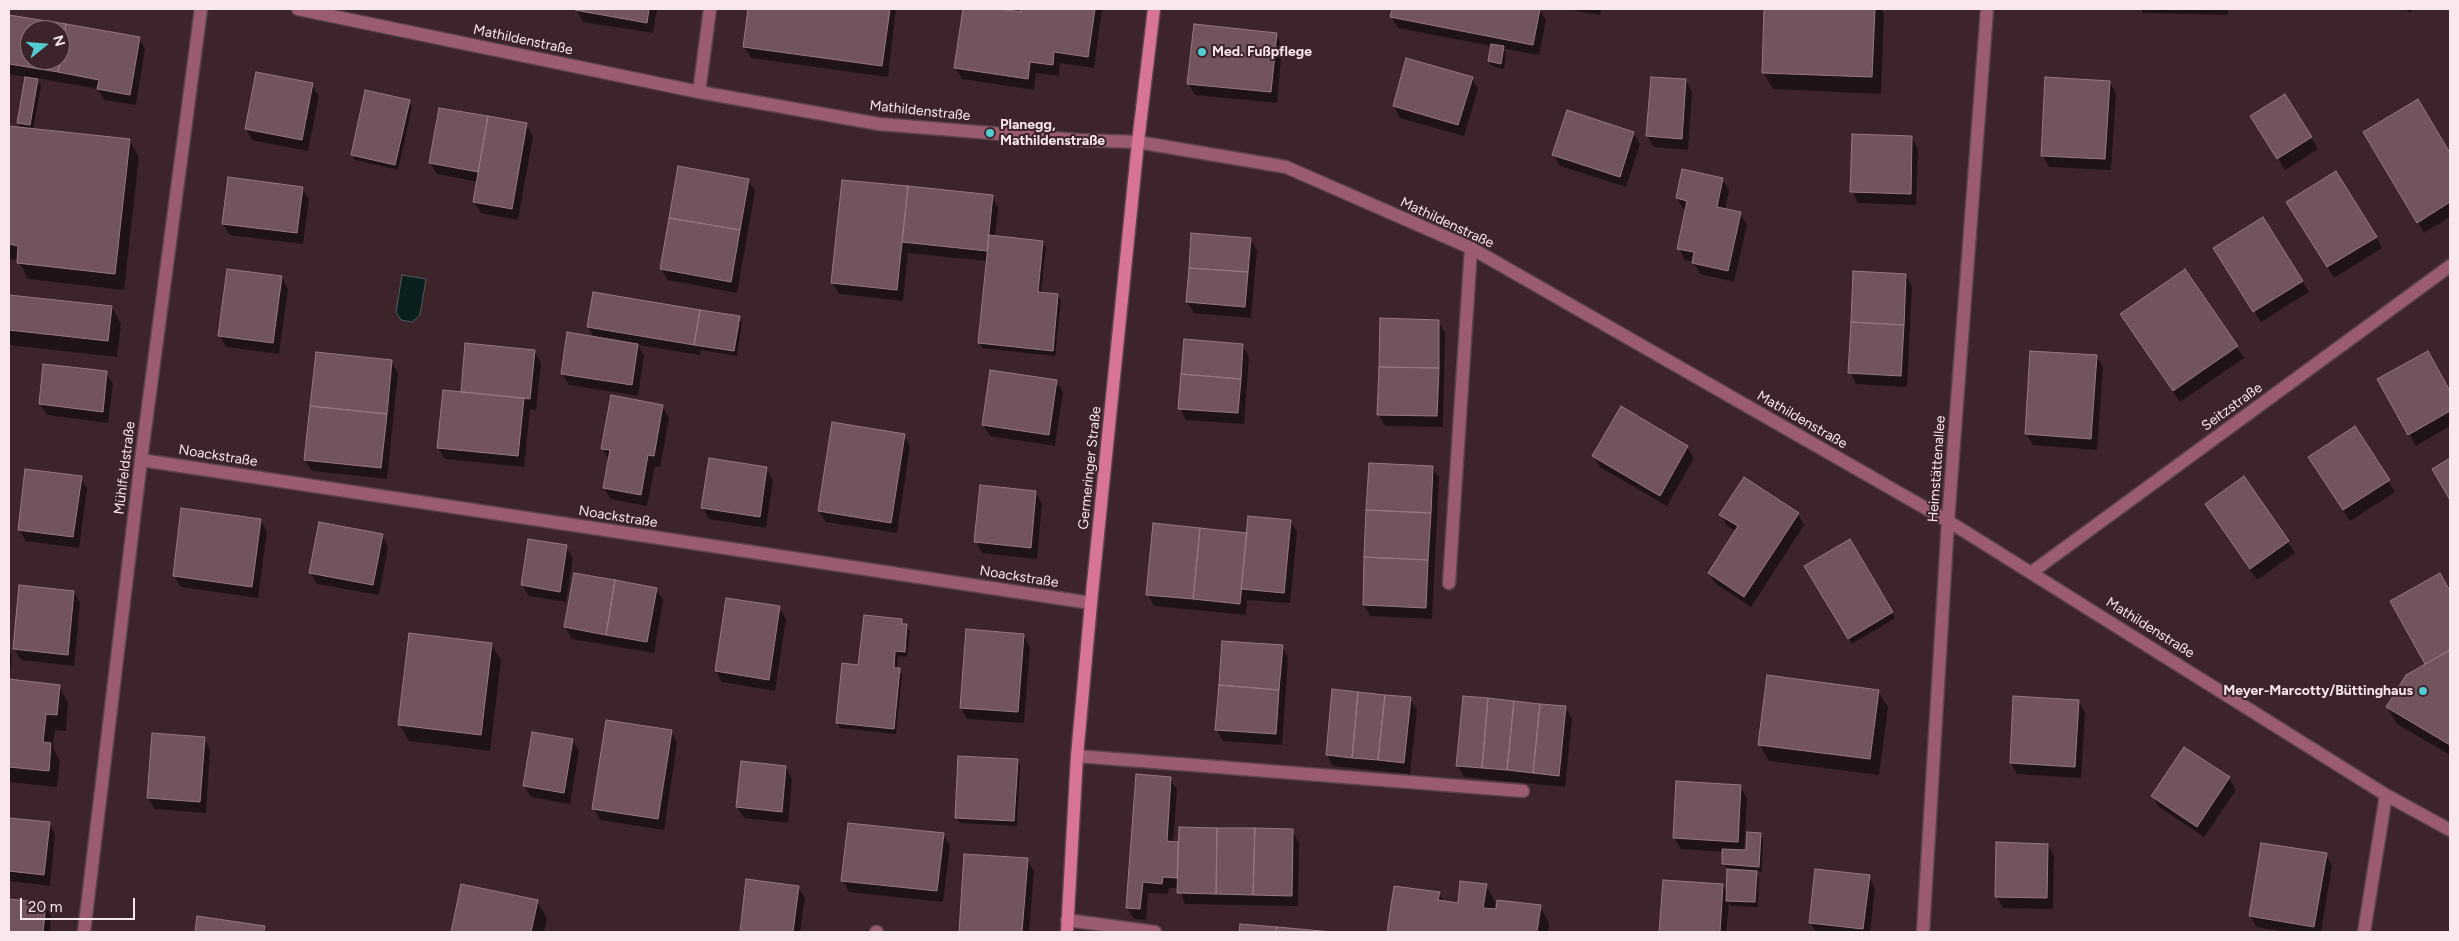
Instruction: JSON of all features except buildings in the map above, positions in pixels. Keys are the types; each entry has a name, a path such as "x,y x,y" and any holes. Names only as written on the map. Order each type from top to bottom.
{"main road":[{"name":"Germeringer Straße","path":"1067,926 1076,756 1138,142 1154,9"}],"street":[{"name":"Mühlfeldstraße","path":"84,932 141,460 201,9"},
{"name":"Mathildenstraße","path":"298,9 698,92 879,124 1077,140 1138,142 1286,167 1471,248 1948,521 2386,794 2450,830"},
{"path":"698,92 710,9"},
{"name":"Heimstättenallee","path":"1923,932 1948,521 1987,9"},
{"path":"1449,583 1471,248"},
{"name":"Seitzstraße","path":"2032,572 2450,266"},
{"name":"Noackstraße","path":"141,460 1091,603"},
{"path":"1076,756 1523,791"},
{"path":"2364,932 2386,794"},
{"path":"1067,926 1155,932"}],"water":[{"path":"402,275 426,279 420,315 412,322 401,320 396,312"}],"place":[{"name":"Med. Fußpflege","path":"1202,52"},
{"name":"Planegg, Mathildenstraße","path":"990,133"},
{"name":"Meyer-Marcotty/Büttinghaus","path":"2423,691"}]}
